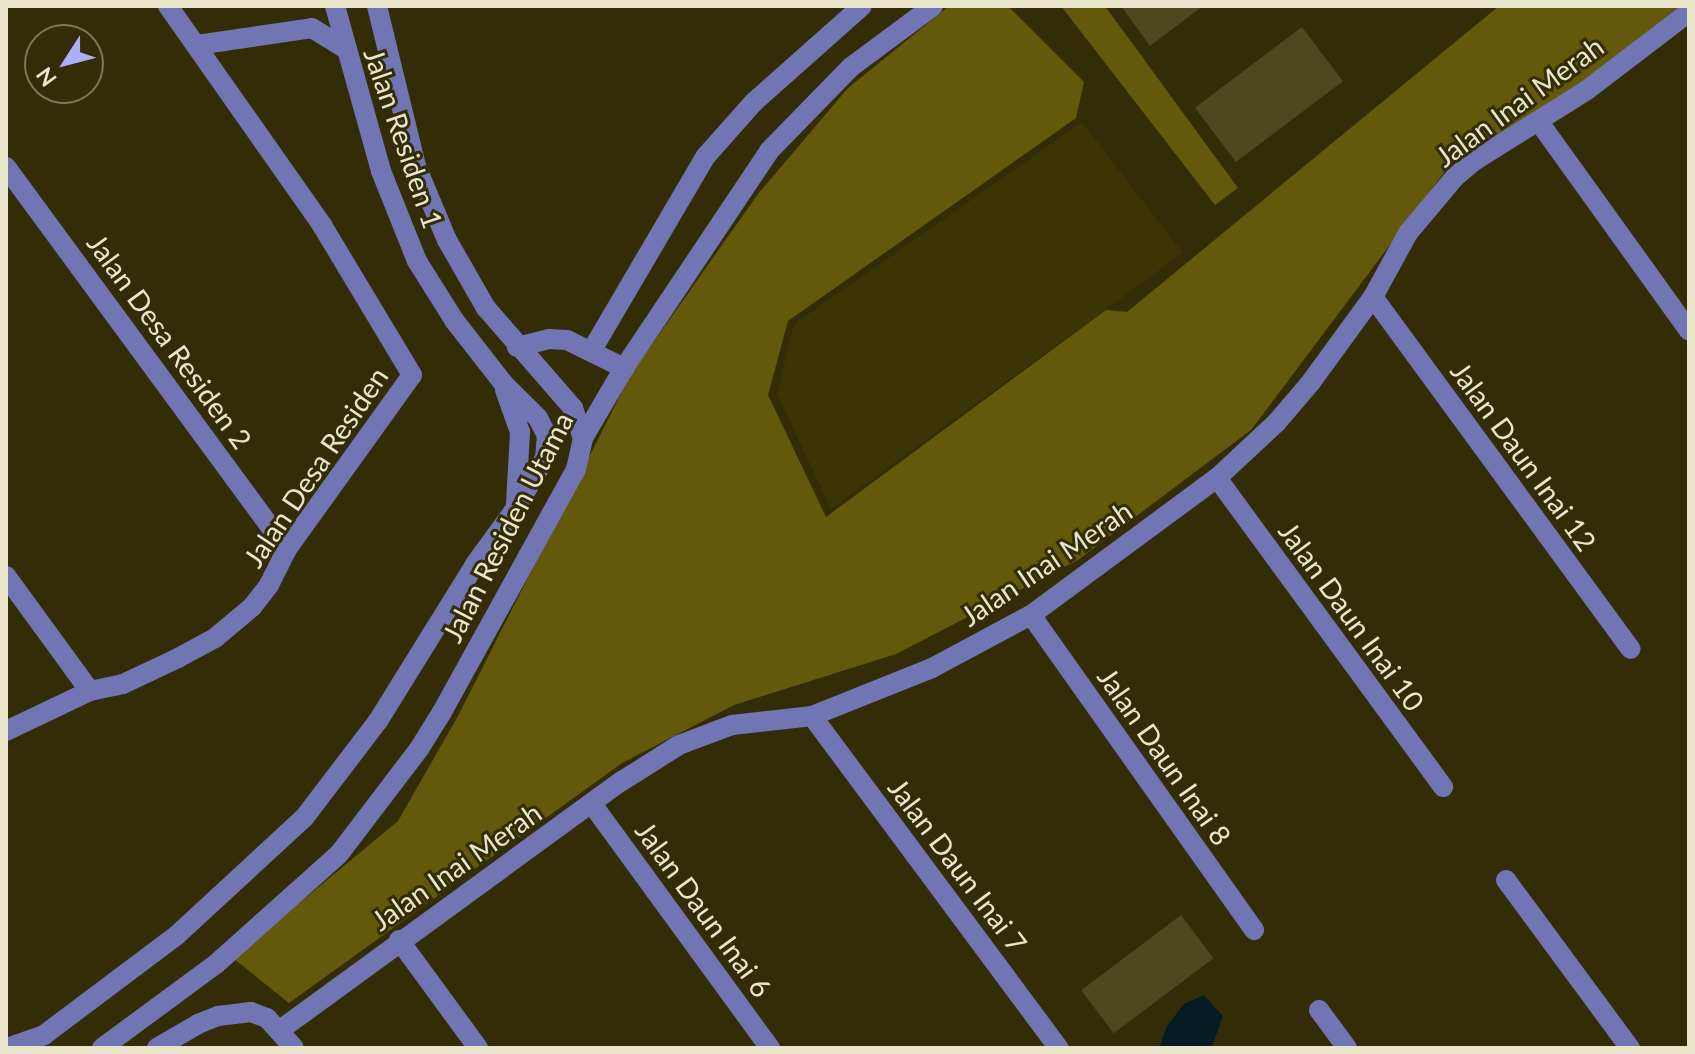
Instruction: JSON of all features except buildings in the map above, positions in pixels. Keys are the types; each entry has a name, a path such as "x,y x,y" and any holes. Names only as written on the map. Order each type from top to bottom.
{"street":[{"name":"Jalan Desa Residen","path":"6,731 90,691 123,684 215,638 252,607 269,585 287,549 412,375 322,225 168,6"},
{"name":"Jalan Residen 1","path":"335,6 344,48 396,214 417,261 454,320 503,383 538,418 547,436"},
{"name":"Jalan Residen 1","path":"377,6 416,166 432,205 466,275 517,347 573,408 583,438"},
{"path":"592,350 706,156 754,102 862,6"},
{"name":"Jalan Residen Utama","path":"102,1048 216,964 339,854 419,749 442,712 576,469 583,438 624,368 769,151 851,67 933,6"},
{"name":"Jalan Inai Merah","path":"280,1030 399,940 647,764 709,732 732,725 812,716 932,668 1031,615 1217,478 1277,422 1311,382 1373,297 1408,233 1455,177 1484,154 1539,122 1689,12"},
{"path":"197,45 312,28 344,48"},
{"path":"1539,122 1689,331"},
{"name":"Jalan Desa Residen 2","path":"6,167 287,549"},
{"name":"Jalan Daun Inai 12","path":"1373,297 1631,649"},
{"path":"517,347 549,339 567,340 624,368"},
{"path":"503,383 520,432 516,508"},
{"path":"547,436 583,438"},
{"name":"Jalan Residen Utama","path":"7,1048 44,1035 177,935 304,818 378,721 476,563 516,508 545,458 547,436"},
{"name":"Jalan Daun Inai 10","path":"1217,478 1443,787"},
{"path":"6,576 90,691"},
{"name":"Jalan Daun Inai 8","path":"1031,615 1254,930"},
{"name":"Jalan Daun Inai 7","path":"812,716 1059,1048"},
{"name":"Jalan Daun Inai 6","path":"592,804 770,1048"},
{"path":"1506,880 1630,1048"},
{"path":"399,940 478,1048"},
{"path":"1319,1010 1347,1048"},
{"path":"157,1048 218,1016 251,1012 267,1018 294,1048"}],"shaded area":[{"path":"949,6 1008,6 1084,82 1076,118 788,321 768,395 826,517 1106,310 1127,312 1499,6 1680,6 1552,105 1455,158 1251,430 1078,560 896,654 734,705 622,763 289,1003 233,958 398,821 458,716 631,374 758,194 848,88"},
{"path":"1061,6 1105,6 1238,188 1215,205"},
{"path":"1121,6 1203,6 1150,46"},
{"path":"1302,27 1343,81 1236,162 1195,108"},
{"path":"1082,122 1183,253 831,509 777,394 794,324"},
{"path":"1181,915 1213,958 1114,1033 1081,990"}],"water":[{"path":"1204,995 1223,1016 1213,1044 1207,1048 1159,1048 1167,1026 1184,1004"}]}
